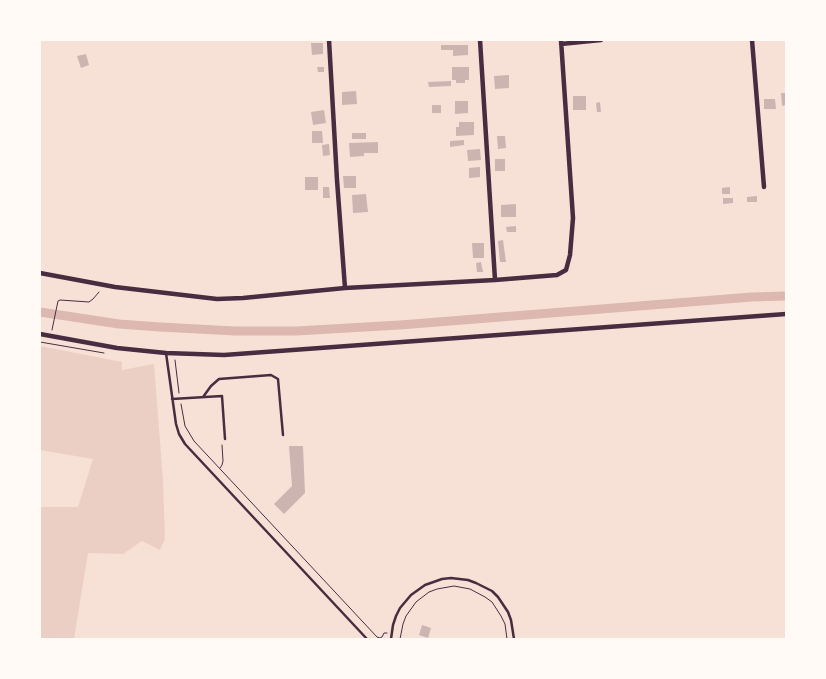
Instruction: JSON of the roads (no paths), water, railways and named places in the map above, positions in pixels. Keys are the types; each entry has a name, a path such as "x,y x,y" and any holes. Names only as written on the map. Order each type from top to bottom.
{"street":[{"path":"330,40 344,288"},
{"path":"480,40 495,280"},
{"path":"40,273 104,284 217,299 344,288 557,275 566,270 570,255 572,218 561,42 601,40"},
{"path":"752,40 764,186"},
{"path":"40,334 117,348 175,354 224,355 786,314"}],"lane":[{"path":"166,353 176,424 185,444 367,639"},
{"path":"203,397 219,379 271,375 278,379 282,435"},
{"path":"172,398 222,396 224,438"},
{"path":"391,639 393,625 400,608 411,595 425,584 433,581 459,578 476,583 492,592 498,598 512,620 514,639"}],"waterway":[{"path":"40,312 119,324 235,331 296,331 786,296"}]}
